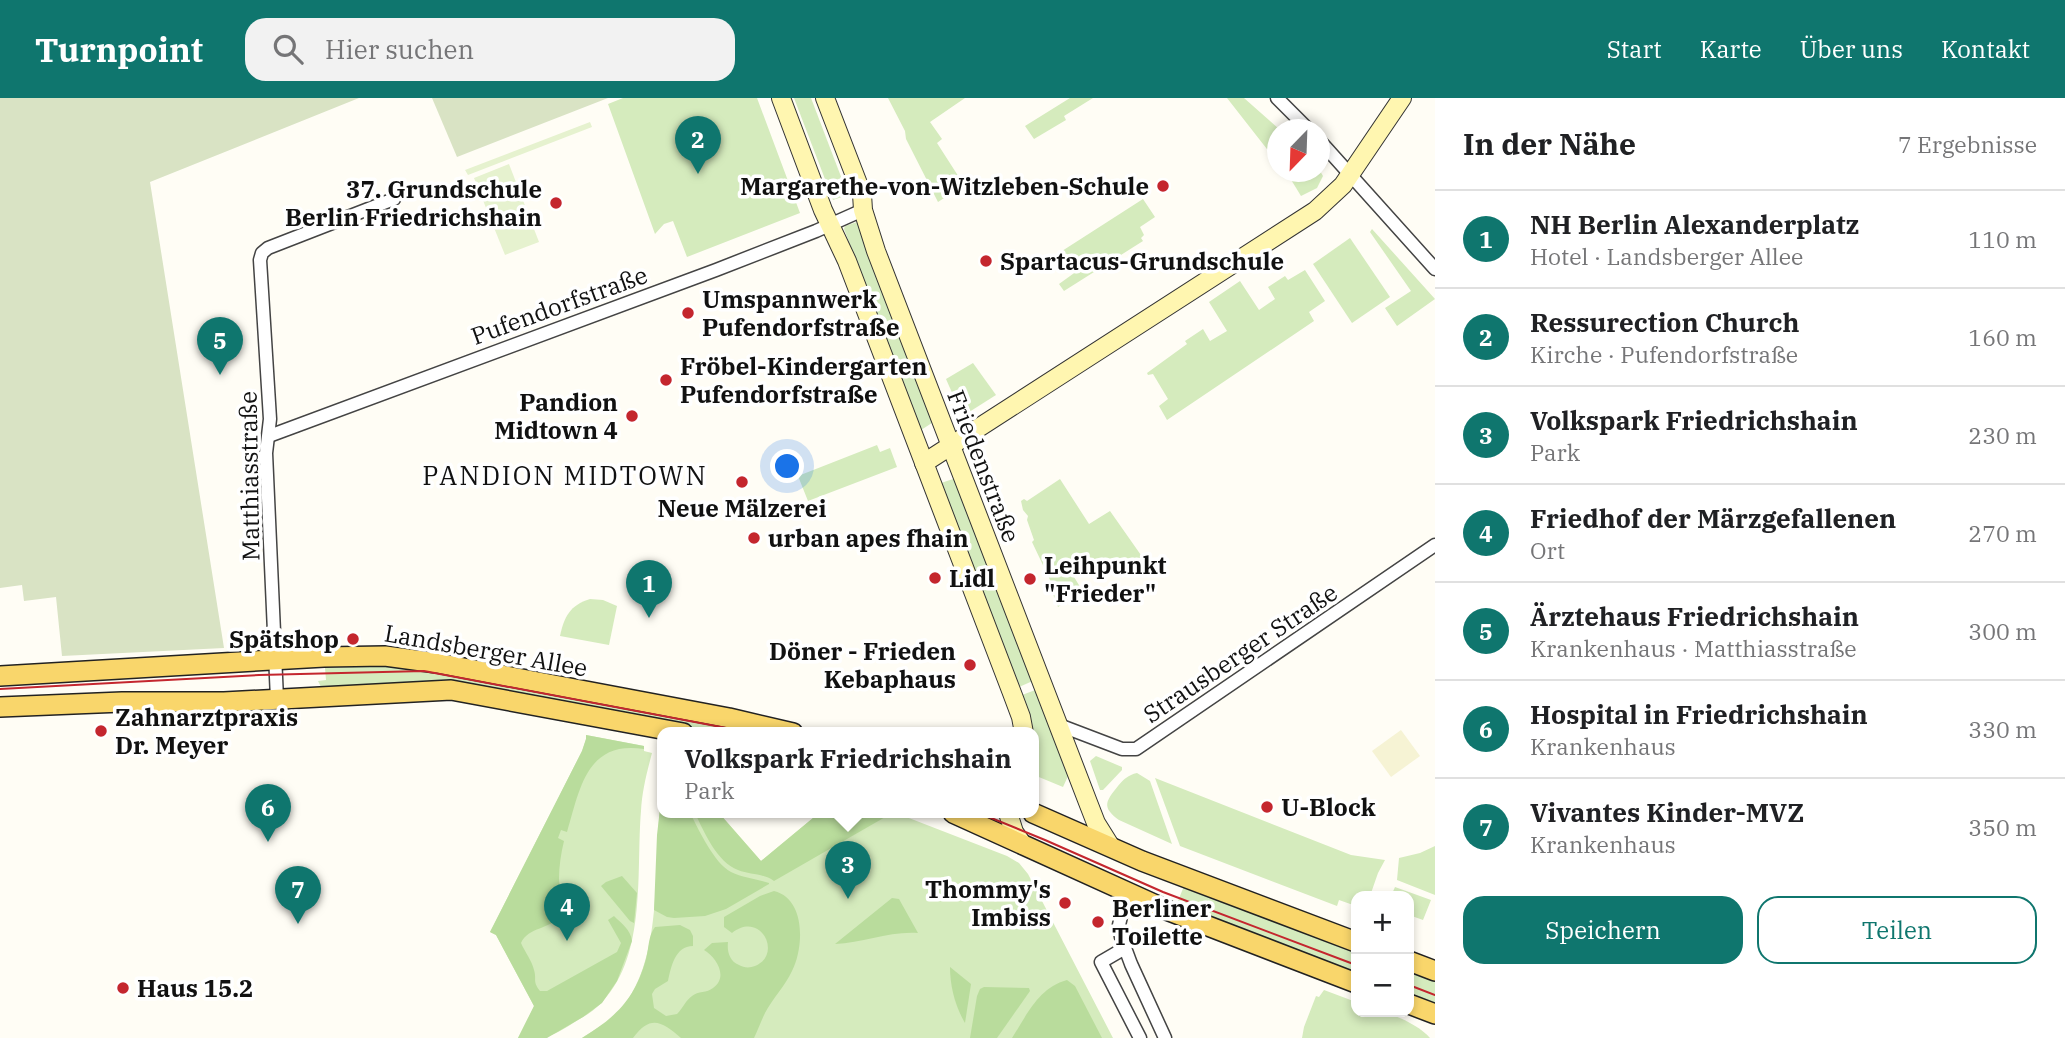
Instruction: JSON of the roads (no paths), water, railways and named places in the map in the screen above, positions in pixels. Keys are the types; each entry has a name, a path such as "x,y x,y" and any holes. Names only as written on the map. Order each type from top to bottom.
{"main road":[{"name":"Landsberger Allee","path":"0,676 368,655 399,657 767,727"},
{"name":"Landsberger Allee","path":"0,708 451,690 657,728"},
{"path":"1039,816 1142,861 1351,940"},
{"path":"964,818 1129,893 1351,981"},
{"path":"1414,963 1435,971"},
{"path":"1414,1006 1435,1014"}],"street":[{"path":"781,98 925,463 1023,727"},
{"name":"Friedenstraße","path":"825,98 862,194 863,210 876,251 1096,823 1111,847"},
{"path":"1277,98 1298,119"},
{"path":"925,463 1315,211 1338,191 1402,98"},
{"path":"1330,152 1435,269"},
{"name":"Matthiasstraße","path":"277,699 266,453 269,407 260,260 262,253 278,244 394,199"},
{"name":"Pufendorfstraße","path":"269,436 716,270 863,210"},
{"name":"Strausberger Straße","path":"1059,725 1122,749 1136,749 1435,545"},
{"path":"1010,818 1014,832 1032,849"},
{"path":"1129,893 1119,925 1125,948 1165,1038"},
{"path":"1125,948 1101,961 1140,1038"}],"tram line":[{"path":"0,689 259,675 424,671 721,727"},
{"path":"991,818 1163,892 1351,963"},
{"path":"1414,987 1435,995"}],"place":[{"name":"Ressurection Church","path":"698,174"},
{"name":"Margarethe-von-Witzleben-Schule","path":"1163,186"},
{"name":"37. Grundschule Berlin Friedrichshain","path":"556,203"},
{"name":"Spartacus-Grundschule","path":"986,261"},
{"name":"Umspannwerk Pufendorfstraße","path":"688,313"},
{"name":"Ärztehaus Friedrichshain","path":"220,375"},
{"name":"Fröbel-Kindergarten Pufendorfstraße","path":"666,380"},
{"name":"Pandion Midtown 4","path":"632,416"},
{"name":"Neue Mälzerei","path":"742,482"},
{"name":"urban apes fhain","path":"754,538"},
{"name":"Lidl","path":"935,578"},
{"name":"Leihpunkt \"Frieder\"","path":"1030,579"},
{"name":"NH Berlin Alexanderplatz","path":"649,618"},
{"name":"Spätshop","path":"353,639"},
{"name":"Döner - Frieden Kebaphaus","path":"970,665"},
{"name":"Zahnarztpraxis Dr. Meyer","path":"101,731"},
{"name":"U-Block","path":"1267,807"},
{"name":"Hospital in Friedrichshain","path":"268,842"},
{"name":"Volkspark Friedrichshain","path":"848,899"},
{"name":"Thommy's Imbiss","path":"1065,903"},
{"name":"Berliner Toilette","path":"1098,922"},
{"name":"Vivantes Kinder-MVZ","path":"298,924"},
{"name":"Friedhof der Märzgefallenen","path":"567,941"},
{"name":"Haus 15.2","path":"123,988"}],"district":[{"name":"PANDION MIDTOWN","path":"565,475"}]}
